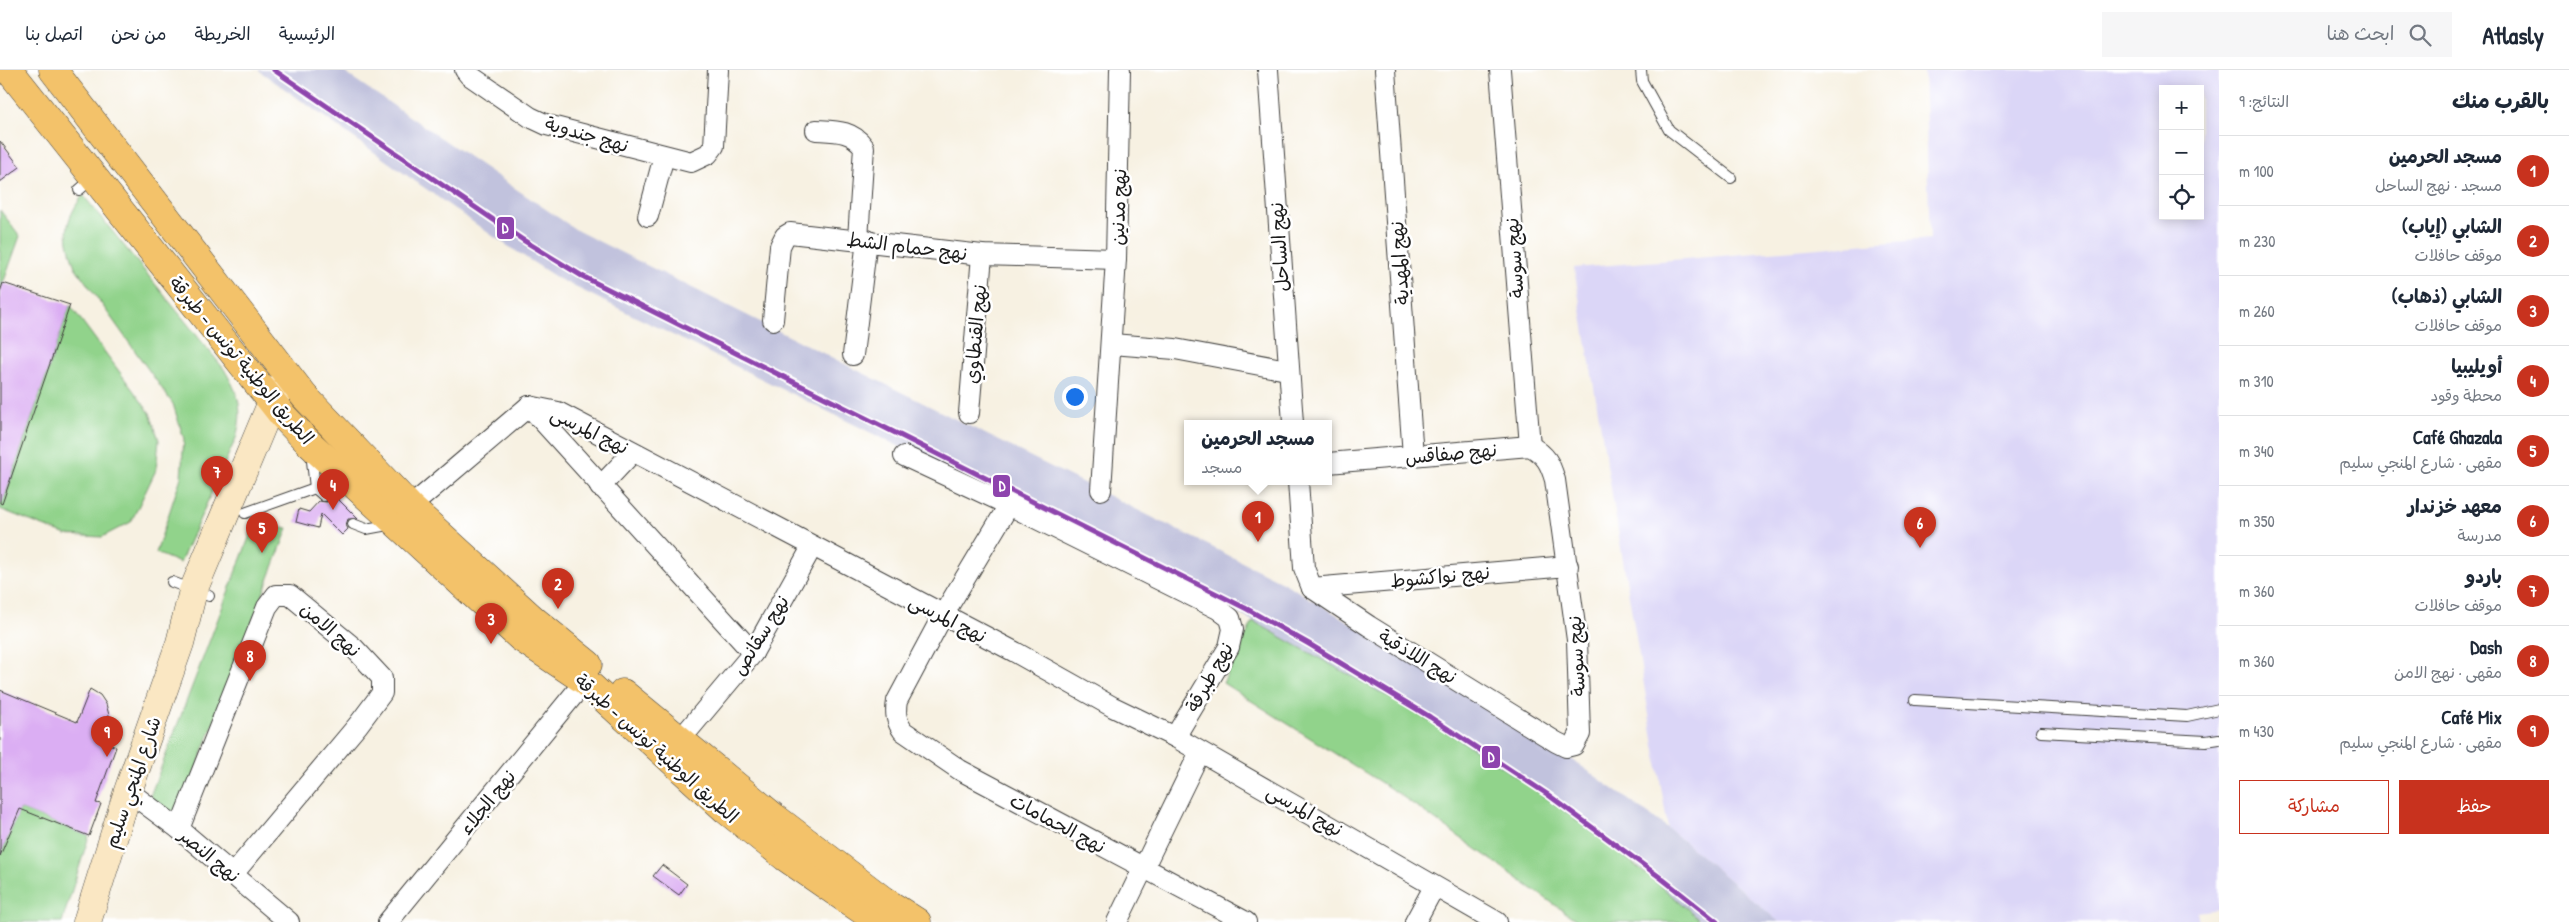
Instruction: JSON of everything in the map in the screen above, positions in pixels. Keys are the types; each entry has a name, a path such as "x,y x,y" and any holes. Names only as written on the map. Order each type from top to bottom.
{"main road":[{"name":"الطريق الوطنية تونس - طبرقة","path":"9,70 51,123 86,184 142,240 278,410 310,444 404,515 800,838 917,922"},
{"name":"الطريق الوطنية تونس - طبرقة","path":"54,70 297,386 404,515 521,638 585,681 726,810 785,858 878,922"},
{"path":"51,123 78,103"},
{"path":"142,240 170,220"},
{"name":"شارع المنجي سليم","path":"87,922 128,791 180,643 191,590 278,410 293,405 297,386"},
{"name":"شارع المنجي سليم","path":"191,590 245,513 278,410"}],"street":[{"name":"نهج جندوبة","path":"465,70 469,75 516,108 547,125 691,162 708,154 714,146 718,70"},
{"name":"نهج مدنين","path":"1102,490 1116,259 1120,70"},
{"name":"نهج الساحل","path":"1268,70 1287,370 1293,420"},
{"name":"نهج المهدية","path":"1385,70 1413,456"},
{"name":"نهج سوسة","path":"1500,70 1530,446 1544,454 1550,462 1555,480 1578,640 1580,734 1574,744 1566,747 1525,722"},
{"path":"816,130 845,132 859,140 864,147 863,240 853,355"},
{"path":"648,216 664,156"},
{"name":"نهج حمام الشط","path":"773,320 779,252 785,236 795,233 982,255 1116,259"},
{"name":"نهج القنطاوي","path":"969,413 982,255"},
{"path":"1112,344 1175,349 1287,370"},
{"path":"529,406 600,487 753,653"},
{"name":"نهج المرسى","path":"404,515 529,406 558,412 1015,652 1113,707 1175,737 1287,799 1434,887 1497,922"},
{"name":"نهج صفاقس","path":"1332,463 1530,446"},
{"path":"600,487 634,452"},
{"name":"نهج طبرقة","path":"904,456 1009,505 1218,609 1230,618 1233,629 1229,647 1175,737"},
{"path":"1298,485 1304,568 1312,588"},
{"path":"943,615 1009,505"},
{"name":"نهج سقانص","path":"680,740 753,653 812,547"},
{"name":"نهج نواكشوط","path":"1312,588 1568,566"},
{"name":"نهج اللاذقية","path":"1312,588 1368,626 1525,722"},
{"name":"نهج الامن","path":"180,829 267,606 276,595 290,595 354,648 376,670 382,678 382,693 358,725 233,874"},
{"name":"نهج الحمامات","path":"943,615 897,701 895,711 897,722 903,731 953,766 1246,922"},
{"name":"نهج الجلاء","path":"388,922 585,681"},
{"path":"1117,922 1200,752"},
{"name":"نهج النصر","path":"128,791 180,829 289,922"},
{"path":"1415,922 1434,887"}],"lane":[{"path":"1641,70 1642,82 1669,130 1731,178"},
{"path":"310,444 315,488 324,496"},
{"path":"245,513 315,488"},
{"path":"353,524 366,529 404,515"},
{"path":"1915,700 2188,716 2219,709"},
{"path":"2041,732 2206,741 2219,739"}],"shaded area":[{"path":"258,70 341,70 578,231 1286,584 1549,743 1668,828 1779,922 1703,922 1636,864 1520,781 1417,713 1253,621 559,279 494,237"},
{"path":"1924,70 2219,70 2219,909 2197,912 2199,922 1779,922 1668,828 1574,268 1930,239"}],"green space":[{"path":"83,195 224,369 239,402 240,418 236,438 180,563 156,553 181,477 184,439 173,404 75,267 67,238 67,230 76,205"},
{"path":"0,210 20,236 0,292"},
{"path":"70,305 150,413 159,440 156,470 131,522 102,537 66,535 0,509 0,495 5,497"},
{"path":"255,522 288,528 176,822 147,804"},
{"path":"1253,621 1396,701 1490,759 1597,835 1698,918 1695,922 1579,922 1399,794 1223,683"},
{"path":"20,809 89,836 62,922 0,922 0,856"}],"building":[{"path":"0,141 20,167 0,182"},
{"path":"3,283 70,305 2,504 0,503 0,292"},
{"path":"329,490 358,519 348,519 346,525 348,529 342,535 321,514 318,528 296,522 299,509 309,512 319,501 327,502 331,498"},
{"path":"90,689 100,695 106,704 109,715 107,727 99,740 116,747 96,803 101,804 89,836 20,809 0,856 0,690 77,722"},
{"path":"662,865 687,884 679,895 653,876"}],"transit line":[{"name":"D","path":"274,70 523,240 582,276 1247,609 1309,644 1430,717 1547,794 1717,922"}],"place":[{"name":"باردو","path":"217,497"},
{"name":"أويليبيا","path":"333,510"},
{"name":"مسجد الحرمين","path":"1258,542"},
{"name":"معهد خزندار","path":"1920,548"},
{"name":"Café Ghazala","path":"262,553"},
{"name":"الشابي (إياب)","path":"558,609"},
{"name":"الشابي (ذهاب)","path":"491,644"},
{"name":"Dash","path":"250,681"},
{"name":"Café Mix","path":"107,757"}]}
